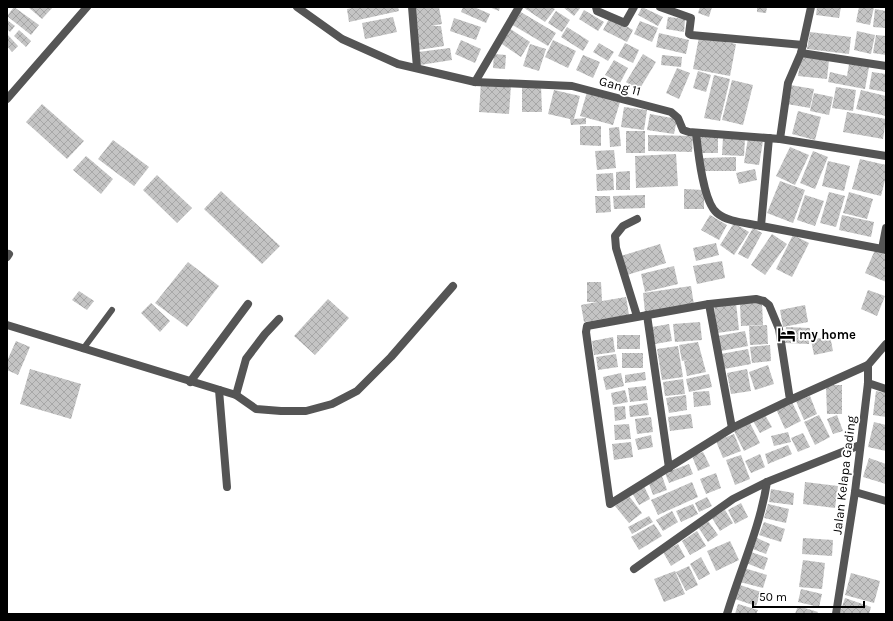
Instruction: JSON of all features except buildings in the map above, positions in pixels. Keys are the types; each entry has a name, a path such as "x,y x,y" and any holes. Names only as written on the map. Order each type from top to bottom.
{"street":[{"path":"7,99 87,7"},
{"name":"Gang 11","path":"297,7 342,39 398,64 475,82 572,86 671,112 678,118 683,130 696,133 780,139 886,156"},
{"path":"412,7 417,68"},
{"path":"475,82 519,7"},
{"path":"596,7 597,11 625,23 634,7"},
{"path":"660,7 691,18 689,34 691,35 802,49 886,66"},
{"path":"780,139 788,83 802,49 810,7"},
{"path":"696,133 703,177 712,207 717,214 724,218 884,250 886,228"},
{"path":"761,226 769,138"},
{"path":"637,220 623,226 615,236 616,248 637,316"},
{"path":"7,325 236,395 256,409 306,411 332,404 357,391 391,357 453,286"},
{"path":"790,400 779,329 769,305 756,299 709,304 637,316 591,324 586,328 610,504 732,428 868,365 886,344"},
{"path":"190,382 248,304"},
{"path":"709,304 732,428"},
{"path":"647,315 669,468"},
{"path":"236,395 246,359 265,334 279,319"},
{"name":"Jalan Kelapa Gading","path":"836,614 855,492 868,383 868,365"},
{"path":"868,383 886,389"},
{"path":"219,390 227,487"},
{"path":"634,569 732,500 767,482 860,445"},
{"path":"727,614 739,575 756,531 763,507 767,482"},
{"path":"855,492 886,501"}],"lane":[{"path":"83,349 112,310"}],"place":[{"name":"my home","path":"786,334"}]}
